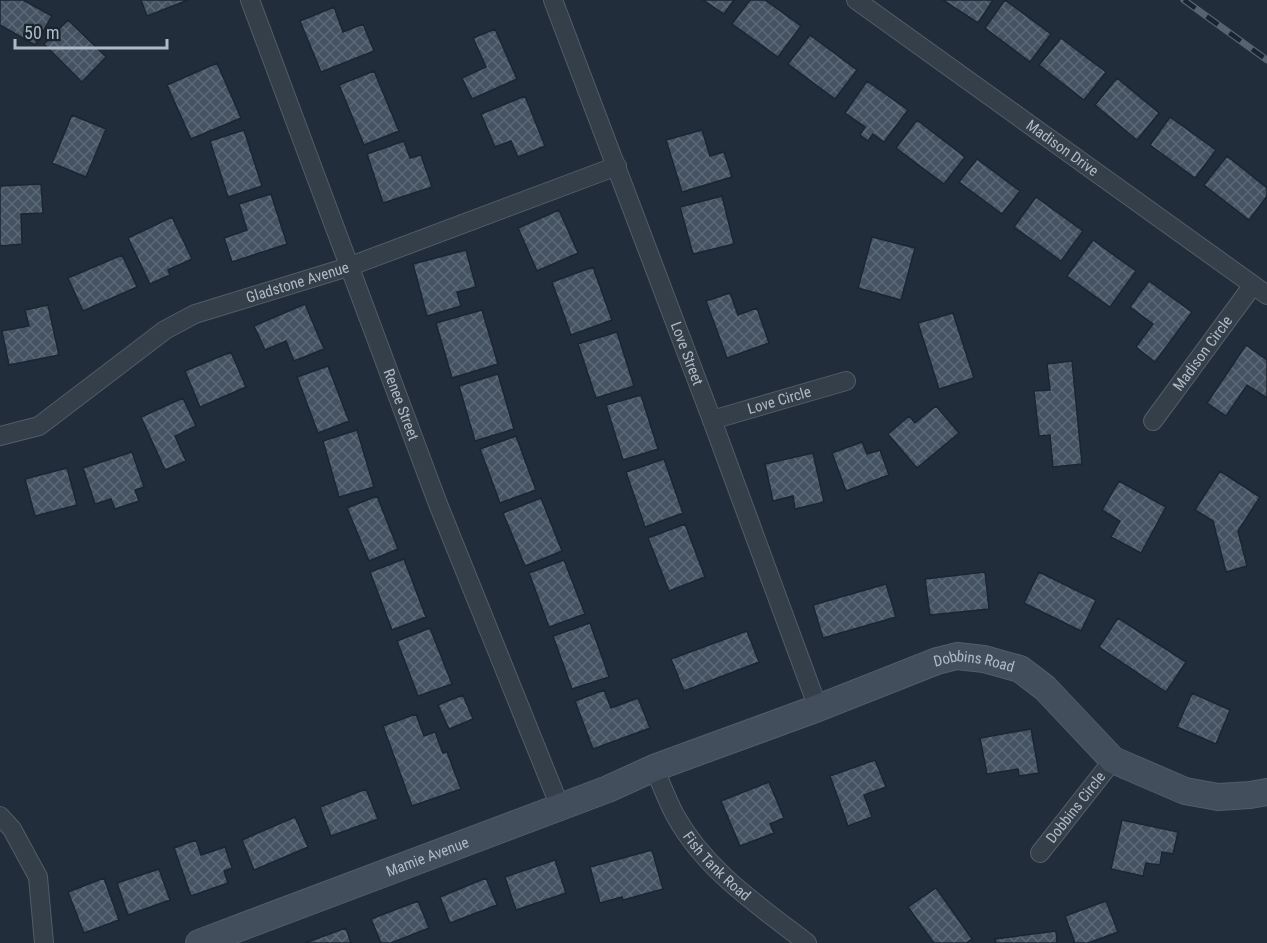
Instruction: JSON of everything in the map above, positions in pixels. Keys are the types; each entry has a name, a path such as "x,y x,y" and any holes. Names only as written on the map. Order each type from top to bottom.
{"street":[{"name":"Renee Street","path":"250,0 438,504 560,807"},
{"name":"Love Street","path":"553,0 818,708"},
{"name":"Madison Drive","path":"856,0 1260,290"},
{"name":"Gladstone Avenue","path":"0,436 39,426 165,330 195,314 348,267 617,166"},
{"name":"Madison Circle","path":"1153,421 1260,290"},
{"name":"Love Circle","path":"712,420 846,381"},
{"name":"Dobbins Road","path":"654,768 818,708 937,661 957,656 984,659 1020,669 1045,688 1113,760 1185,791 1218,797 1267,792"},
{"name":"Dobbins Circle","path":"1040,853 1113,760"},
{"name":"Mamie Avenue","path":"199,943 225,938 608,789 654,768"},
{"name":"Fish Tank Road","path":"654,768 675,815 702,853 732,885 807,943"},
{"path":"0,816 12,829 38,877 44,943"}],"building":[{"path":"0,0 23,0 52,16 35,45 0,25"},
{"path":"141,0 188,0 147,16"},
{"path":"703,0 734,0 724,14"},
{"path":"750,0 765,0 801,26 778,57 732,24"},
{"path":"943,0 993,0 978,23"},
{"path":"1005,0 1051,34 1030,62 985,28"},
{"path":"334,7 343,32 363,24 374,51 321,72 300,21"},
{"path":"68,20 106,57 82,82 44,44"},
{"path":"495,29 517,79 472,99 462,78 486,67 473,38"},
{"path":"810,35 857,70 835,99 788,64"},
{"path":"1061,38 1106,72 1084,100 1039,65"},
{"path":"217,63 241,118 191,139 167,85"},
{"path":"374,71 399,131 364,145 339,85"},
{"path":"1117,78 1159,113 1137,140 1095,105"},
{"path":"867,81 908,110 884,142 873,134 868,141 860,135 865,127 845,113"},
{"path":"525,96 545,146 518,157 511,141 495,147 481,114"},
{"path":"72,115 106,129 86,177 52,163"},
{"path":"1170,117 1216,150 1195,178 1150,145"},
{"path":"917,120 965,157 944,184 896,148"},
{"path":"244,130 262,186 228,197 210,141"},
{"path":"702,130 710,156 724,152 732,177 682,192 666,140"},
{"path":"404,141 410,158 421,155 432,187 383,203 367,154"},
{"path":"1227,156 1267,188 1267,196 1249,220 1204,185"},
{"path":"977,159 1020,191 1002,214 959,182"},
{"path":"41,184 43,213 21,214 22,244 0,246 0,186"},
{"path":"271,194 287,244 232,262 224,238 247,230 239,204"},
{"path":"722,196 734,244 693,254 680,207"},
{"path":"1036,197 1083,231 1061,261 1014,227"},
{"path":"559,210 578,253 537,271 518,228"},
{"path":"172,217 192,259 168,270 170,275 150,284 128,238"},
{"path":"872,237 915,248 901,300 858,288"},
{"path":"1093,240 1136,271 1110,307 1067,276"},
{"path":"466,250 476,287 457,292 461,306 427,316 413,264"},
{"path":"122,255 137,287 83,311 68,278"},
{"path":"593,267 612,320 571,335 552,282"},
{"path":"1149,281 1192,312 1155,362 1136,347 1153,324 1130,307"},
{"path":"730,293 738,315 757,308 769,343 727,358 706,301"},
{"path":"305,304 324,349 294,361 286,341 265,350 254,326"},
{"path":"48,305 59,355 9,365 2,331 29,326 25,310"},
{"path":"482,310 498,364 452,378 436,323"},
{"path":"953,313 974,378 939,389 918,323"},
{"path":"617,332 634,386 596,398 578,344"},
{"path":"1246,345 1267,360 1267,398 1247,385 1226,416 1207,403"},
{"path":"231,352 246,387 200,407 185,371"},
{"path":"1072,361 1082,464 1053,467 1050,435 1039,436 1034,391 1050,390 1047,364"},
{"path":"328,366 349,421 318,433 297,377"},
{"path":"498,374 514,429 475,441 459,386"},
{"path":"641,395 658,449 623,460 606,405"},
{"path":"183,398 196,426 175,436 186,461 165,470 141,417"},
{"path":"936,406 959,433 917,468 888,434 909,416 915,423"},
{"path":"357,430 374,487 339,497 323,441"},
{"path":"516,436 536,490 500,503 480,449"},
{"path":"862,442 867,454 880,450 889,475 846,491 832,453"},
{"path":"132,452 144,487 135,490 139,501 115,509 111,499 95,504 83,468"},
{"path":"813,453 824,502 795,509 793,496 773,501 765,464"},
{"path":"664,459 683,513 645,527 626,472"},
{"path":"67,468 77,505 35,516 25,479"},
{"path":"1220,471 1260,497 1238,531 1247,566 1226,572 1213,521 1195,510"},
{"path":"1119,481 1166,507 1141,553 1111,537 1120,521 1102,510"},
{"path":"377,496 398,549 369,561 347,508"},
{"path":"541,498 562,551 525,566 503,513"},
{"path":"685,524 705,577 669,591 648,538"},
{"path":"404,559 426,617 392,630 370,572"},
{"path":"564,560 585,614 549,627 529,573"},
{"path":"985,572 989,609 930,615 925,579"},
{"path":"1039,572 1096,600 1081,631 1024,603"},
{"path":"886,584 896,617 823,638 813,605"},
{"path":"1118,618 1186,662 1166,692 1099,647"},
{"path":"590,623 609,677 572,689 553,636"},
{"path":"430,628 452,684 418,696 397,641"},
{"path":"747,631 759,662 684,691 671,659"},
{"path":"604,690 611,708 638,698 650,728 593,749 575,701"},
{"path":"1192,693 1230,710 1216,744 1177,727"},
{"path":"463,695 473,719 449,729 438,705"},
{"path":"416,714 424,736 435,732 443,753 447,752 461,789 412,806 383,726"},
{"path":"1031,729 1039,773 1019,776 1018,769 987,774 980,738"},
{"path":"875,760 886,787 864,795 872,817 848,826 830,776"},
{"path":"769,782 784,818 770,824 774,833 740,846 721,801"},
{"path":"366,789 378,819 331,836 320,807"},
{"path":"295,817 308,847 254,870 242,840"},
{"path":"1122,820 1178,832 1173,854 1162,852 1160,865 1146,863 1143,876 1111,869"},
{"path":"196,840 201,855 225,847 232,868 224,871 228,883 191,896 174,848"},
{"path":"652,850 663,889 623,900 622,897 600,903 590,867"},
{"path":"555,860 566,893 516,910 505,877"},
{"path":"159,869 170,900 128,915 117,883"},
{"path":"104,878 119,920 84,933 68,892"},
{"path":"486,878 497,905 450,923 440,897"},
{"path":"936,888 972,939 966,943 934,943 908,907"},
{"path":"418,901 429,928 391,943 381,943 371,919"},
{"path":"1106,901 1118,932 1088,943 1075,943 1065,916"},
{"path":"346,928 351,943 305,943"},
{"path":"1056,931 1057,943 996,943 995,939"}],"railway":[{"path":"1184,0 1267,60"}]}
